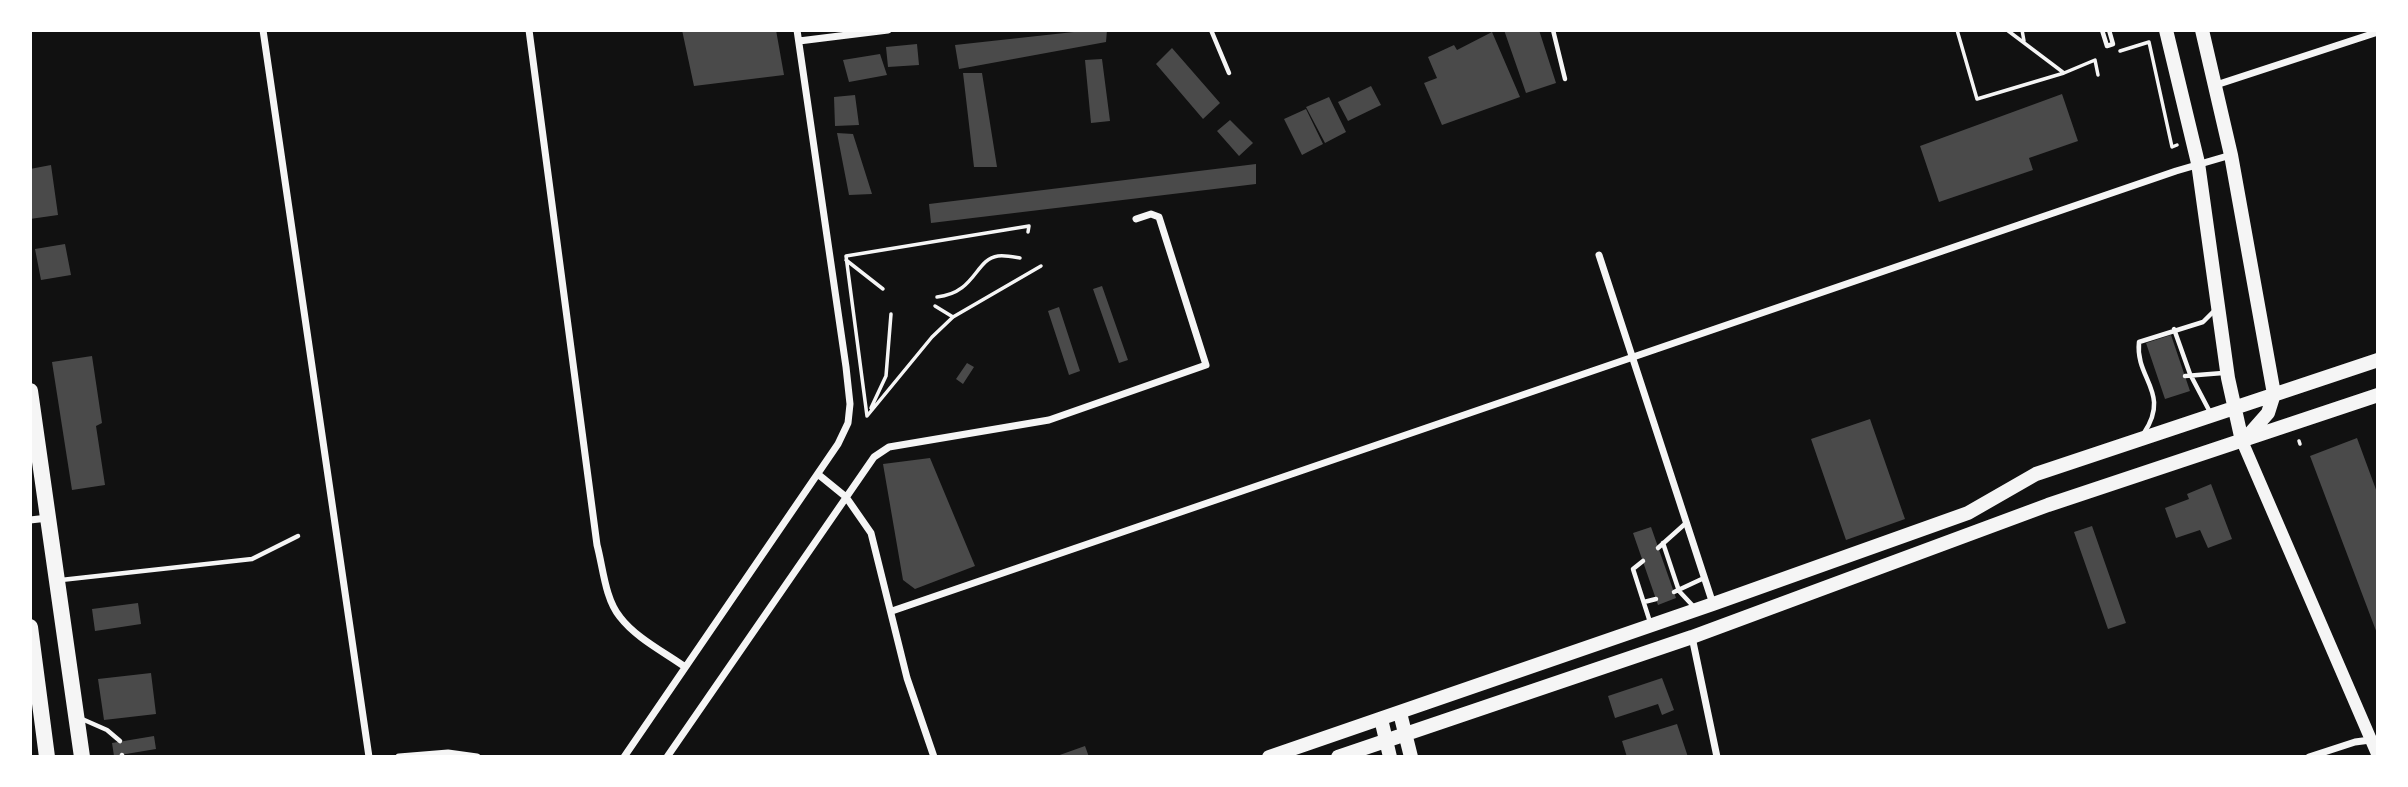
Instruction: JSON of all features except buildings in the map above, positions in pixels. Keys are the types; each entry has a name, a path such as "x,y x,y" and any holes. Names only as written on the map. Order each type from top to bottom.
{"main road":[{"path":"2166,30 2198,163 2227,373 2242,441"},
{"path":"2202,30 2231,155 2274,394 2268,413 2242,441"},
{"path":"1269,757 1697,610 1968,513 2036,474 2378,360"},
{"path":"30,391 82,757"},
{"path":"1338,757 1692,637 2048,505 2378,395"},
{"path":"30,627 47,757"},
{"path":"1400,713 1411,757"},
{"path":"1381,719 1390,757"}],"street":[{"path":"264,30 369,757"},
{"path":"529,30 597,545 611,600 619,617 685,667"},
{"path":"624,757 819,475 848,423 850,404 797,30"},
{"path":"799,41 888,30"},
{"path":"2216,85 2374,32"},
{"path":"892,611 1629,356 2198,163 2231,155"},
{"path":"667,757 874,457 889,447 1031,425 1206,365 1159,217 1151,214 1136,219"},
{"path":"1599,255 1624,328 1629,356 1713,604"},
{"path":"2242,441 2375,740 2378,756"},
{"path":"819,475 846,497 871,533 907,678 934,757"},
{"path":"30,520 48,518"},
{"path":"1692,637 1717,757"},
{"path":"2309,757 2375,740"},
{"path":"399,757 449,753 477,757"}],"lane":[{"path":"1211,30 1229,73"},
{"path":"1553,30 1565,79"},
{"path":"2102,30 2107,46 2113,44 2109,30"},
{"path":"2140,438 2155,412 2151,387 2138,344 2141,340 2203,321 2211,316 2218,304"},
{"path":"2174,329 2187,375 2211,415"},
{"path":"2187,375 2227,373"},
{"path":"2151,387 2160,384"},
{"path":"1658,548 1686,523"},
{"path":"57,580 252,559 298,536"},
{"path":"1663,543 1676,592 1697,610"},
{"path":"1643,561 1633,569 1651,626"},
{"path":"1676,592 1705,578"},
{"path":"1644,602 1656,598"},
{"path":"76,717 107,730 120,741"}],"path":[{"path":"1957,30 1977,99 2064,73 2105,56"},
{"path":"2007,30 2064,73"},
{"path":"2022,30 2024,41"},
{"path":"2116,52 2149,42 2172,147 2192,142"},
{"path":"2095,60 2098,75"},
{"path":"867,416 846,256 1029,226 1028,232"},
{"path":"937,297 958,291 972,281 983,264 991,258 1020,258"},
{"path":"846,260 883,289"},
{"path":"867,416 932,337 953,317 1041,266"},
{"path":"935,306 953,317"},
{"path":"867,416 886,376 891,314"}]}
